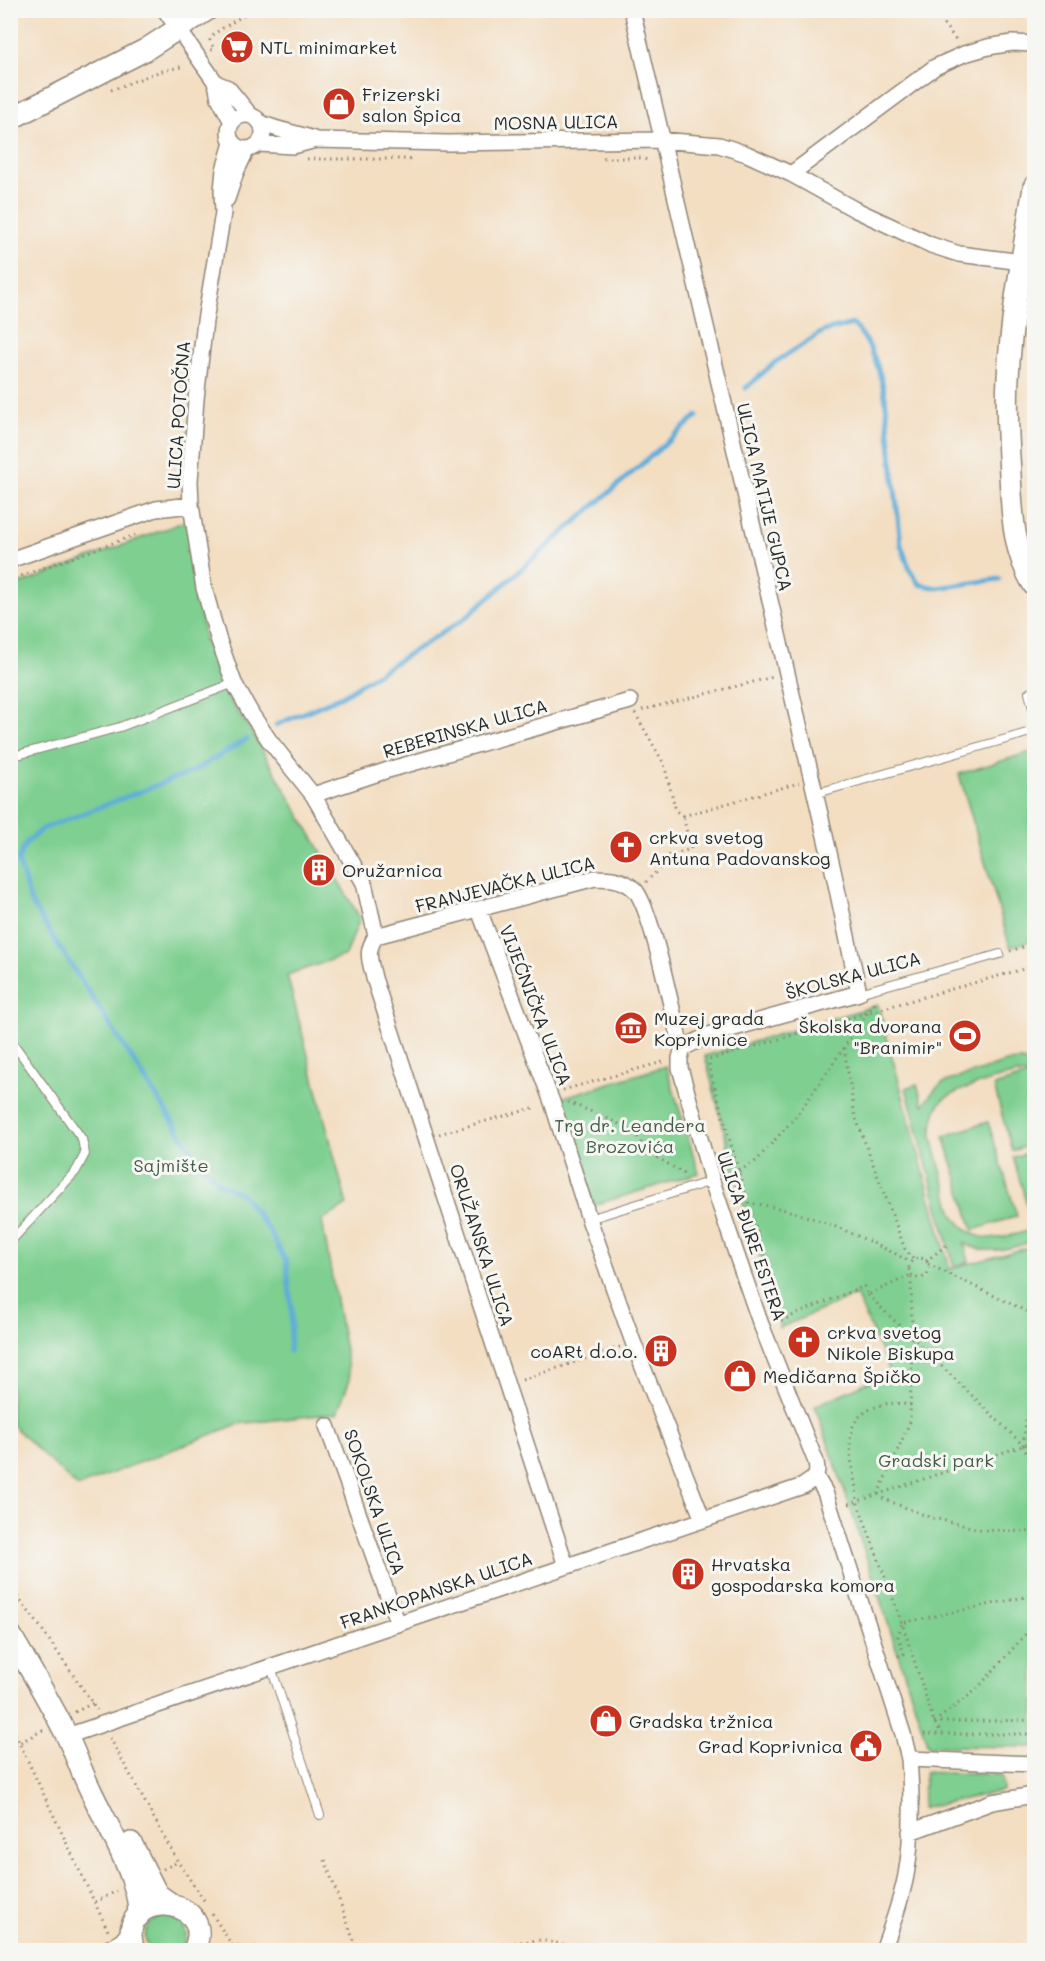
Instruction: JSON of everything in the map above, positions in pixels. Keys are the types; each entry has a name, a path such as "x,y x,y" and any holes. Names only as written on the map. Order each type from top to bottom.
{"main road":[{"path":"10,119 105,82 145,50 207,10"},
{"path":"1035,187 1022,262 1008,379 1011,505 1018,549 1035,585"},
{"path":"10,1634 67,1736 88,1787 134,1883 140,1906 125,1939"},
{"path":"67,1736 88,1761 99,1780 157,1894 190,1916 195,1925 196,1943 202,1943 215,1950"},
{"path":"125,1939 152,1906 171,1904"}],"street":[{"path":"165,10 216,83 219,98 232,122"},
{"name":"ULICA MATIJE GUPCA","path":"632,10 859,993"},
{"path":"791,174 935,67 964,54 1012,43 1035,44"},
{"path":"216,83 228,88 255,119 263,134 236,172 223,213"},
{"path":"253,147 238,148 228,133 232,122 242,115 255,119"},
{"name":"MOSNA ULICA","path":"255,119 274,129 316,140"},
{"name":"MOSNA ULICA","path":"253,147 292,146 316,140 448,143 661,140 719,145 747,154 791,174 854,209 931,245 959,254 1022,262"},
{"name":"ULICA POTOČNA","path":"232,142 224,170 223,213 205,321 190,481 191,505 204,588 234,683 269,740 313,795 363,884 376,936"},
{"path":"10,560 156,509 191,505"},
{"name":"REBERINSKA ULICA","path":"313,795 388,770 632,707"},
{"name":"FRANJEVAČKA ULICA","path":"376,936 595,878 611,878 623,882 636,891"},
{"name":"ULICA ĐURE ESTERA","path":"636,891 648,916 683,1048 680,1068 712,1181 760,1322 816,1462 816,1477 825,1492 909,1759 910,1832 906,1873 883,1950"},
{"name":"VIJEĆNIČKA ULICA","path":"479,909 556,1100 590,1219 633,1342 703,1520"},
{"name":"ORUŽANSKA ULICA","path":"376,936 369,948 374,978 566,1566"},
{"name":"ŠKOLSKA ULICA","path":"683,1048 709,1035 859,993"},
{"name":"SOKOLSKA ULICA","path":"327,1426 398,1624"},
{"name":"FRANKOPANSKA ULICA","path":"67,1736 803,1486 816,1477"},
{"path":"909,1759 1035,1764"},
{"path":"910,1832 993,1802 1035,1795"}],"lane":[{"path":"10,757 120,727 234,683"},
{"path":"1035,692 1029,693 1035,712"},
{"path":"813,787 926,763 1035,731"},
{"name":"ŠKOLSKA ULICA","path":"859,993 1000,954"},
{"path":"10,1039 82,1139 85,1155 76,1171 10,1242"},
{"path":"590,1219 712,1181"},
{"path":"271,1667 320,1815"}],"path":[{"path":"105,82 182,67 214,49 210,40 215,33 252,10"},
{"path":"932,10 946,29 957,39 964,54"},
{"path":"641,158 649,159 655,168 668,168"},
{"path":"1029,487 1035,425"},
{"path":"10,580 145,531"},
{"path":"636,891 661,867 664,857 691,849 682,816 676,811 664,764 632,707 773,677"},
{"path":"682,816 813,787"},
{"path":"1000,954 1035,944"},
{"path":"1035,966 709,1060 709,1067 748,1203 782,1308 770,1319 780,1321 864,1286 868,1295 1023,1445 1035,1468"},
{"path":"739,1171 756,1161 798,1114 870,1012"},
{"path":"844,1046 855,1116 901,1240 913,1259"},
{"path":"556,1100 558,1092 669,1061"},
{"path":"437,1135 556,1100 603,1117 635,1134 643,1149 692,1179 694,1188"},
{"path":"748,1203 762,1204 840,1227 901,1256 910,1263"},
{"path":"927,1263 948,1244"},
{"path":"878,1494 910,1422 912,1336 909,1269 913,1259 920,1258 1035,1316"},
{"path":"911,1275 917,1278 924,1276 928,1271 927,1263"},
{"path":"868,1295 911,1275"},
{"path":"519,1381 633,1342"},
{"path":"1023,1445 1035,1383"},
{"path":"911,1405 888,1402 861,1413 853,1423 850,1446 857,1502 902,1623 934,1722 942,1733"},
{"path":"849,1504 1035,1442"},
{"path":"878,1494 884,1499 940,1520 983,1530 1035,1532"},
{"path":"10,1587 98,1710 102,1723 178,1862 232,1945 367,1950"},
{"path":"902,1623 1035,1594"},
{"path":"898,1656 904,1654 898,1636 902,1623"},
{"path":"934,1722 975,1691 1035,1626"},
{"path":"934,1722 1035,1720"},
{"path":"10,1723 125,1939"},
{"path":"924,1734 1035,1734"},
{"path":"325,1860 357,1950"},
{"path":"443,1950 540,1940 595,1950"}],"green space":[{"name":"Sajmište","path":"191,519 204,639 228,699 248,726 360,918 346,955 287,975 347,1205 322,1221 350,1379 337,1413 238,1424 77,1487 11,1424 10,588"},
{"path":"1034,751 1034,940 1010,947 959,774"},
{"name":"Gradski park","path":"878,1005 950,1269 1034,1246 1034,1747 928,1746 815,1406 890,1372 856,1295 779,1328 780,1321 739,1190 705,1056"},
{"path":"1021,1061 1034,1064 1034,1075 1020,1074 978,1084 954,1093 941,1102 935,1114 932,1138 953,1214 961,1225 970,1232 990,1238 1034,1229 1034,1241 999,1250 981,1250 964,1243 969,1262 954,1266 906,1088 917,1084 923,1105 936,1088 943,1083 1006,1062"},
{"name":"Trg dr. Leandera Brozovića","path":"666,1066 699,1173 594,1205 561,1098"},
{"path":"1027,1076 1034,1101 1034,1144 1012,1151 994,1086"},
{"path":"988,1122 1017,1216 973,1230 944,1136"},
{"path":"1034,1151 1034,1221 1032,1222 1013,1157"},
{"path":"925,1772 1002,1775 1003,1791 922,1808"},
{"path":"163,1916 176,1919 184,1927 186,1938 180,1950 151,1950 147,1945 146,1930 153,1921"}],"waterway":[{"path":"746,388 774,363 824,331 853,324 870,349 883,387 901,545 910,570 919,584 937,588 999,579"},
{"path":"276,725 342,696 464,619 697,416"},
{"path":"247,739 194,771 42,829 26,843 18,860 31,903 199,1162 218,1182 243,1195 268,1229 286,1261 292,1312 289,1351"}],"place":[{"name":"NTL minimarket","path":"237,47"},
{"name":"Frizerski salon Špica","path":"339,104"},
{"name":"crkva svetog Antuna Padovanskog","path":"626,847"},
{"name":"Oružarnica","path":"319,870"},
{"name":"Muzej grada Koprivnice","path":"631,1028"},
{"name":"Školska dvorana \"Branimir\"","path":"965,1036"},
{"name":"crkva svetog Nikole Biskupa","path":"804,1342"},
{"name":"coARt d.o.o.","path":"661,1351"},
{"name":"Medičarna Špičko","path":"740,1376"},
{"name":"Hrvatska gospodarska komora","path":"688,1574"},
{"name":"Gradska tržnica","path":"606,1721"},
{"name":"Grad Koprivnica","path":"866,1746"}]}
